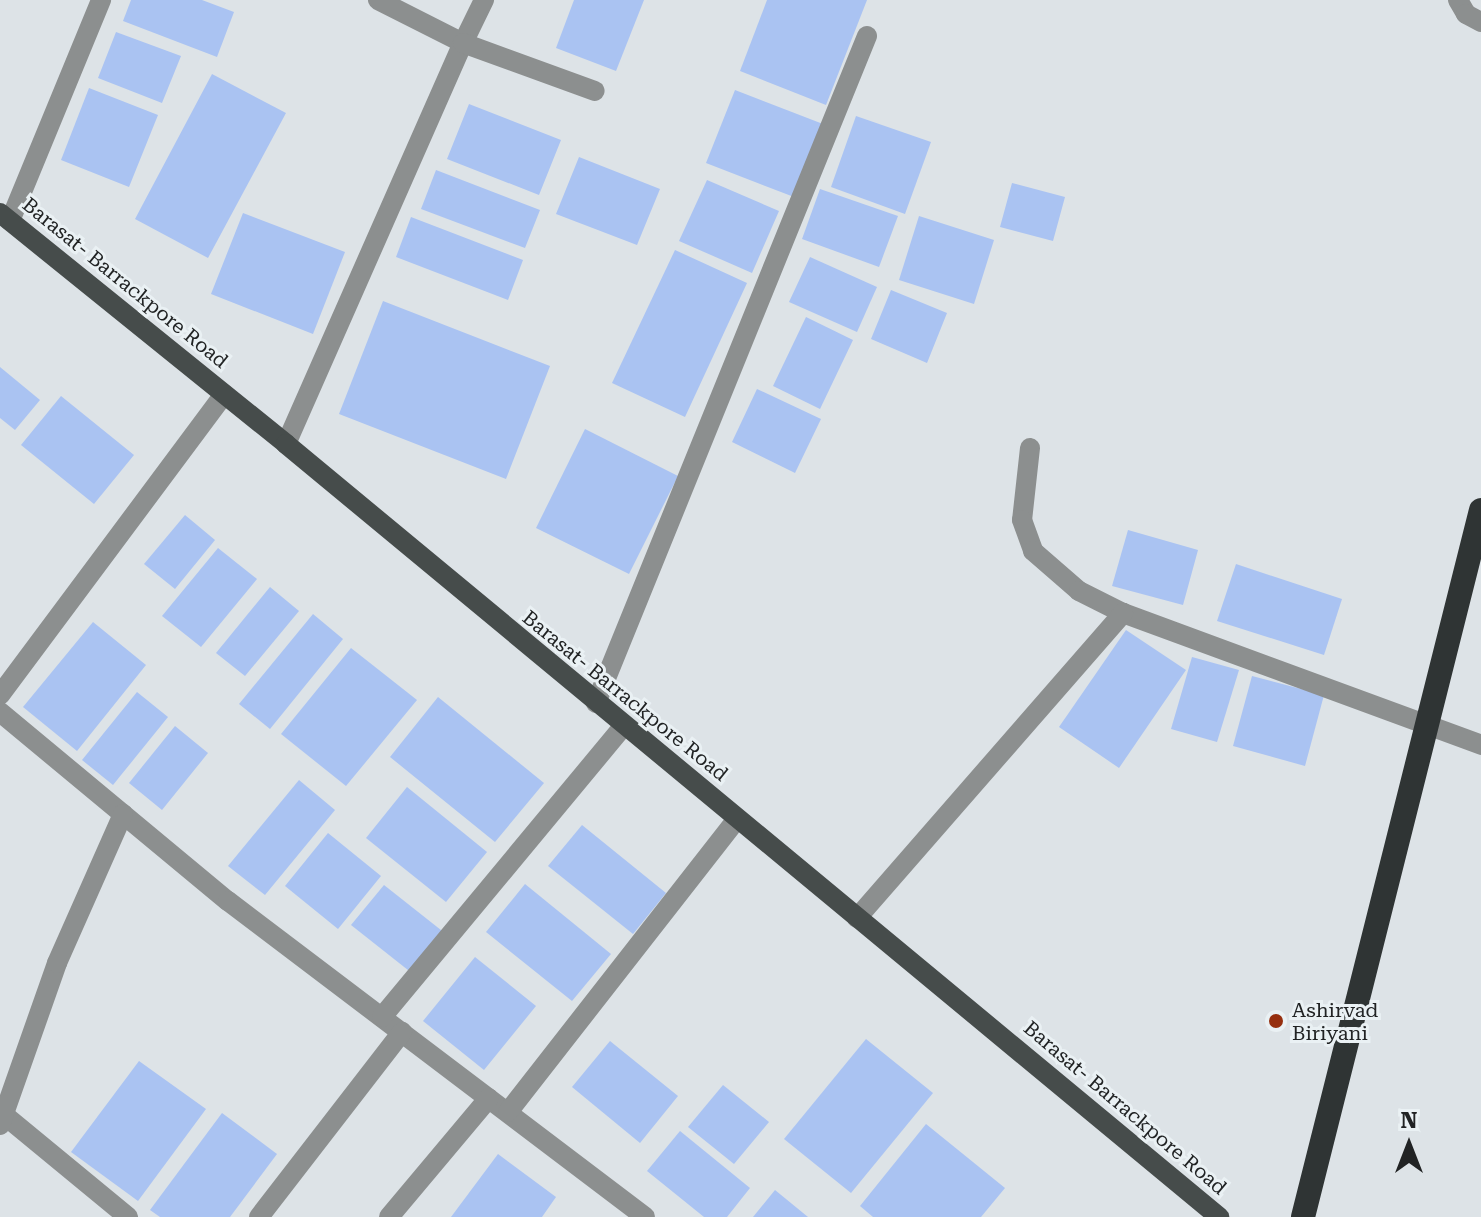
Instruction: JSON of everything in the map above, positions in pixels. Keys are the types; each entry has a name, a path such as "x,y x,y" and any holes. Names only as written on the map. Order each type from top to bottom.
{"highway":[{"path":"1303,1217 1481,510"}],"main road":[{"name":"Barasat- Barrackpore Road","path":"5,217 286,444 1219,1217"}],"street":[{"path":"5,217 101,0"},
{"path":"378,0 463,43 595,91"},
{"path":"286,444 484,0"},
{"path":"1458,0 1466,14 1481,22"},
{"path":"596,703 867,36"},
{"path":"0,695 224,394"},
{"path":"1030,448 1022,520 1033,551 1079,591 1123,613 1481,745"},
{"path":"857,918 1123,613"},
{"path":"5,725 123,814 228,901 645,1217"},
{"path":"382,1017 624,726"},
{"path":"123,814 57,963 1,1118 128,1217"},
{"path":"508,1112 737,819"},
{"path":"259,1217 402,1032"},
{"path":"389,1217 489,1098"}],"building":[{"path":"131,0 202,0 234,12 217,57 123,21"},
{"path":"574,0 644,0 616,71 556,48"},
{"path":"767,0 867,0 826,105 740,71"},
{"path":"116,32 181,56 162,103 98,78"},
{"path":"212,74 286,113 208,258 135,219"},
{"path":"89,88 158,115 129,187 61,160"},
{"path":"735,90 823,124 794,197 706,163"},
{"path":"469,104 561,140 539,195 447,159"},
{"path":"856,116 931,142 905,214 831,187"},
{"path":"579,157 660,189 637,245 556,214"},
{"path":"436,170 540,210 525,248 421,209"},
{"path":"707,180 779,211 752,273 679,241"},
{"path":"1012,183 1065,197 1053,241 1000,227"},
{"path":"820,189 898,216 879,267 802,239"},
{"path":"243,213 345,252 313,334 211,294"},
{"path":"919,216 994,240 974,304 899,280"},
{"path":"411,217 523,260 508,300 396,257"},
{"path":"675,250 747,283 685,417 612,383"},
{"path":"810,257 877,287 857,332 789,302"},
{"path":"891,290 947,313 927,363 871,339"},
{"path":"383,301 550,366 506,479 339,414"},
{"path":"806,317 853,340 820,409 773,386"},
{"path":"0,367 40,400 15,430 0,418"},
{"path":"757,389 821,419 795,473 732,442"},
{"path":"61,396 134,455 94,504 21,445"},
{"path":"585,429 678,476 629,574 536,528"},
{"path":"185,515 215,540 175,589 144,564"},
{"path":"1128,530 1198,550 1183,605 1112,586"},
{"path":"218,548 257,579 201,647 162,616"},
{"path":"1236,564 1342,599 1324,655 1217,621"},
{"path":"270,587 299,611 245,676 216,653"},
{"path":"313,614 343,639 270,729 239,704"},
{"path":"93,622 146,665 77,751 23,707"},
{"path":"1126,630 1186,670 1119,768 1059,727"},
{"path":"351,648 417,700 346,786 281,734"},
{"path":"1192,657 1239,670 1217,742 1171,729"},
{"path":"1252,676 1324,695 1305,766 1233,746"},
{"path":"137,692 168,717 113,785 82,760"},
{"path":"438,697 544,783 495,842 390,757"},
{"path":"175,726 208,753 162,810 129,783"},
{"path":"299,780 335,810 265,895 228,866"},
{"path":"407,787 487,852 446,902 366,838"},
{"path":"582,825 666,893 633,934 548,866"},
{"path":"328,833 381,876 338,929 285,886"},
{"path":"525,884 611,954 572,1001 486,932"},
{"path":"384,885 446,934 413,974 351,925"},
{"path":"475,957 536,1006 484,1070 423,1021"},
{"path":"866,1039 933,1093 851,1193 784,1139"},
{"path":"610,1041 678,1096 640,1143 572,1087"},
{"path":"139,1061 206,1109 138,1201 71,1152"},
{"path":"723,1085 769,1122 734,1164 688,1127"},
{"path":"222,1113 277,1154 230,1217 160,1217 150,1210"},
{"path":"926,1124 1005,1188 981,1217 873,1217 860,1206"},
{"path":"680,1131 750,1188 727,1217 704,1217 647,1171"},
{"path":"498,1154 556,1197 542,1217 451,1217"},
{"path":"775,1190 808,1217 753,1217"}],"place":[{"name":"Ashirvad Biriyani","path":"1276,1021"}]}
